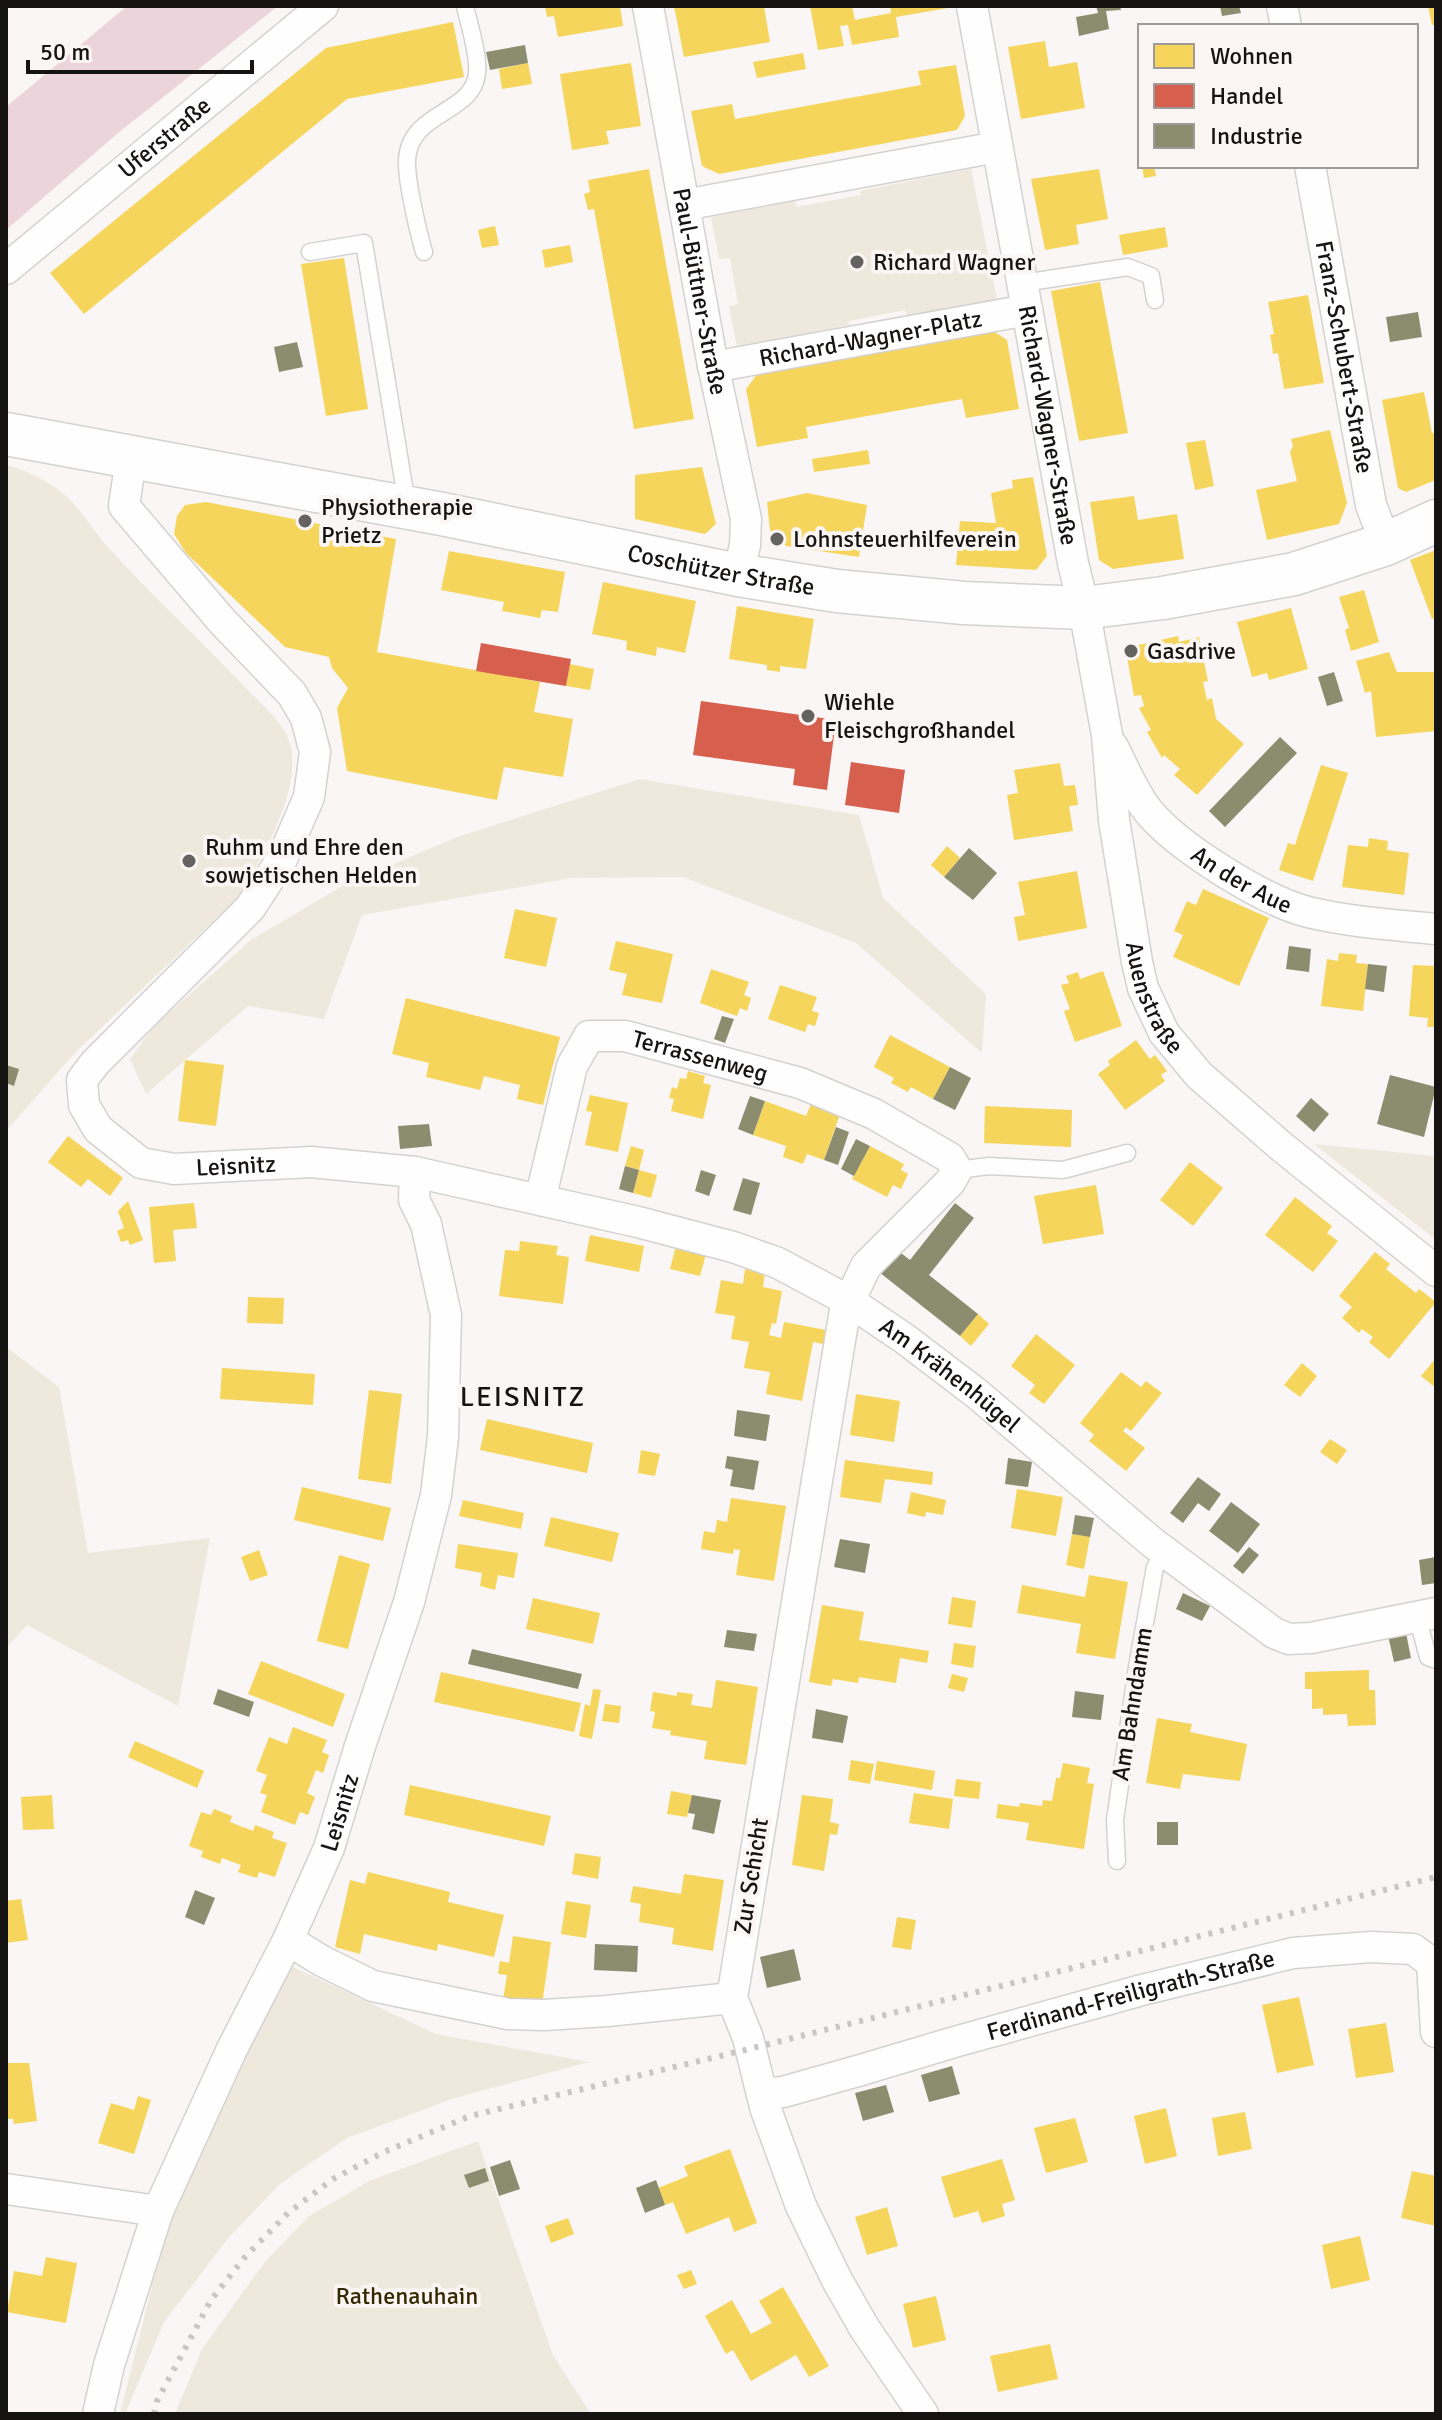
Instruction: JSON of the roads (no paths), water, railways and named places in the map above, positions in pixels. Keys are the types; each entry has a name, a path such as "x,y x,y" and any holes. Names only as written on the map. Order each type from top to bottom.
{"street":[{"name":"Uferstraße","path":"6,269 323,6"},
{"name":"Paul-Büttner-Straße","path":"648,6 713,367 746,519 745,545 738,575"},
{"name":"Richard-Wagner-Straße","path":"972,6 1073,563 1084,608"},
{"path":"684,205 997,147"},
{"name":"Franz-Schubert-Straße","path":"1310,168 1371,505 1386,544"},
{"name":"Richard-Wagner-Platz","path":"713,367 1025,296"},
{"name":"Coschützer Straße","path":"6,434 738,575 837,591 949,602 1084,608 1163,598 1294,574 1386,544 1436,521"},
{"name":"Leisnitz","path":"98,2414 109,2365 158,2211 329,1848 409,1602 436,1495 443,1437 446,1315 426,1224 414,1200 415,1172 311,1162 174,1169 141,1163 98,1129 84,1105 82,1080 95,1063 250,908 282,859 309,797 315,752 306,718 292,694 222,621 124,506 131,459"},
{"name":"Auenstraße","path":"1084,608 1107,735 1114,820 1137,962 1143,988 1164,1033 1199,1075 1282,1147 1436,1271"},
{"name":"An der Aue","path":"1107,735 1148,810 1170,834 1211,864 1285,904 1308,912 1436,929"},
{"name":"Terrassenweg","path":"540,1200 572,1066 589,1036 625,1036 800,1083 886,1120 950,1158 957,1170"},
{"path":"849,1301 866,1266 950,1182 957,1170"},
{"name":"Am Krähenhügel","path":"415,1172 737,1248 778,1263 849,1301 976,1393 1166,1553 1274,1633 1289,1639 1311,1638 1427,1615"},
{"name":"Zur Schicht","path":"732,1998 826,1420 849,1301"},
{"path":"288,1940 373,1986 508,2014 560,2014 732,1998 748,2038 762,2094 801,2206 865,2329 923,2414"},
{"name":"Ferdinand-Freiligrath-Straße","path":"762,2094 783,2092 1142,1990 1293,1953 1371,1947 1413,1949 1432,1963 1436,2032"},
{"path":"6,2189 158,2211"}],"lane":[{"path":"424,252 407,160 414,139 425,123 461,102 472,90 478,72 465,6"},
{"path":"310,252 364,243 408,509"},
{"path":"1025,296 1128,267 1151,276 1155,300"},
{"path":"957,1170 989,1166 1063,1170 1127,1153"},
{"name":"Am Bahndamm","path":"1117,1861 1115,1820 1137,1667 1155,1567 1166,1553"},
{"path":"1427,1615 1428,1657 1436,1660"}],"railway":[{"path":"154,2414 157,2401 211,2300 244,2258 288,2213 333,2179 384,2152 470,2116 1436,1877"}],"place":[{"name":"Richard Wagner","path":"857,262"},
{"name":"Physiotherapie Prietz","path":"305,521"},
{"name":"Lohnsteuerhilfeverein","path":"777,539"},
{"name":"Gasdrive","path":"1131,651"},
{"name":"Wiehle Fleischgroßhandel","path":"808,716"},
{"name":"Ruhm und Ehre den sowjetischen Helden","path":"189,861"}],"district":[{"name":"LEISNITZ","path":"523,1396"}],"park label":[{"name":"Rathenauhain","path":"407,2296"}]}
